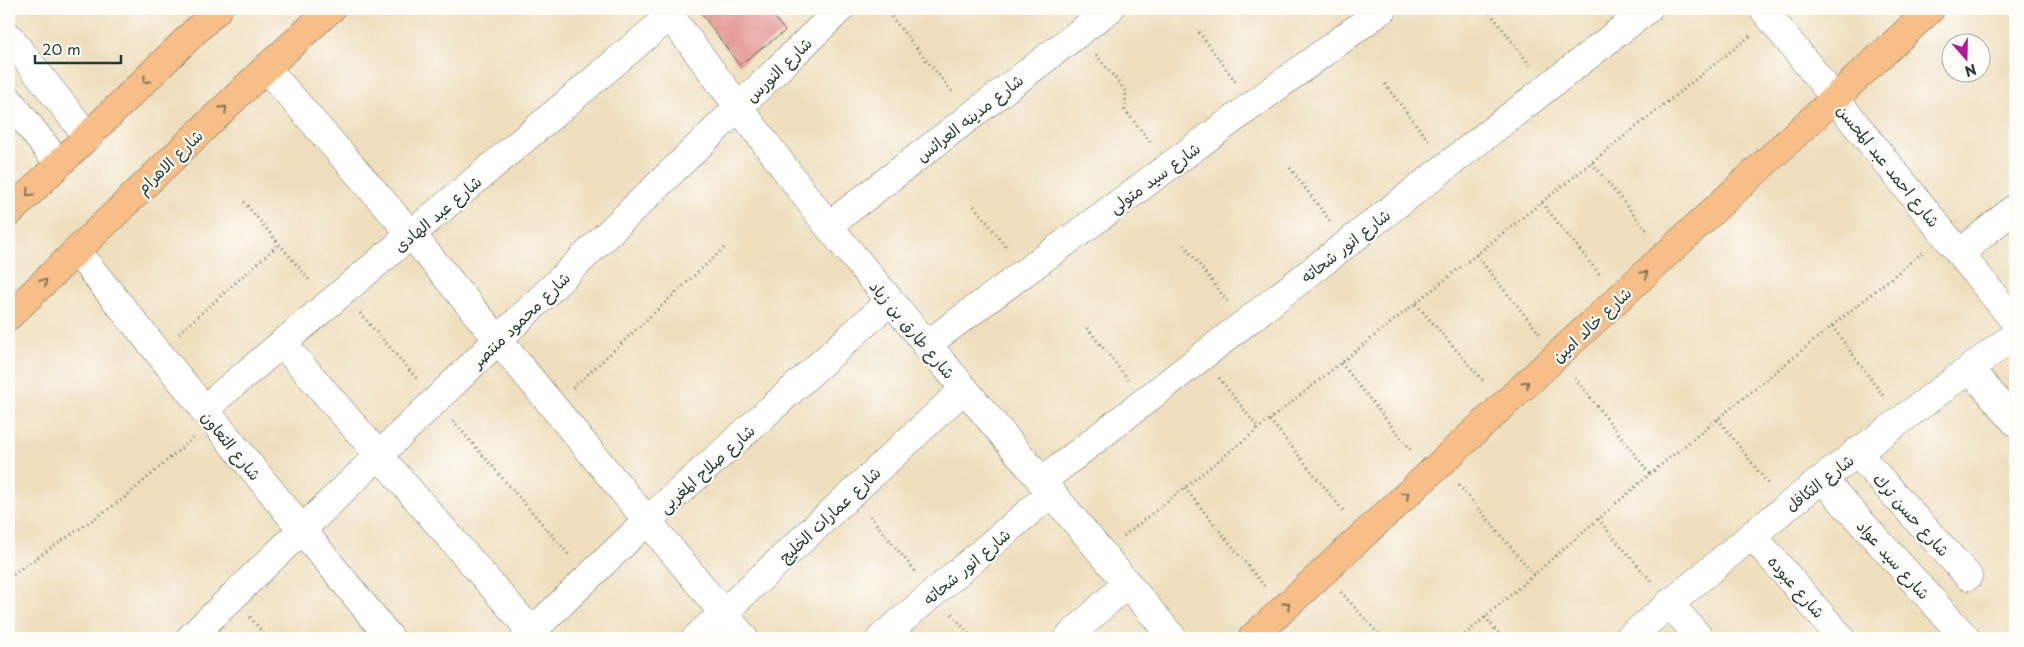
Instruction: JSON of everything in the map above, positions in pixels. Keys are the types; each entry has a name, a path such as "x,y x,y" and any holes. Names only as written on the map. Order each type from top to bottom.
{"main road":[{"path":"9,213 218,9"},
{"name":"شارع الاهرام","path":"9,316 266,68 331,9"},
{"name":"شارع خالد امين","path":"1252,638 1931,9"}],"street":[{"name":"شارع النورس","path":"738,108 840,9"},
{"name":"شارع مدينه العرائس","path":"828,226 1110,9"},
{"name":"شارع سيد متولى","path":"926,345 1382,9"},
{"name":"شارع انور شحاته","path":"881,638 934,593 1046,487 1145,401 1648,9"},
{"name":"شارع طارق بن زياد","path":"668,12 828,226 1173,638"},
{"name":"شارع عبد الهادى","path":"208,415 282,343 668,12"},
{"name":"شارع احمد عبد المحسن","path":"1768,14 2015,322"},
{"path":"9,37 88,137"},
{"path":"266,68 411,234 744,638"},
{"path":"9,100 17,123 59,164"},
{"name":"شارع محمود منتصر","path":"190,638 738,108"},
{"path":"1952,244 2015,208"},
{"name":"شارع التعاون","path":"76,251 157,354 390,638"},
{"name":"شارع صلاح المغربى","path":"529,635 647,521 890,302"},
{"name":"شارع التكافل","path":"1629,638 1786,507 1856,452 1970,370 2015,335"},
{"path":"282,343 379,455 529,635"},
{"path":"1970,370 2015,422"},
{"name":"شارع عمارات الخليج","path":"696,638 964,390"},
{"name":"شارع حسن ترك","path":"1856,452 1968,576"},
{"name":"شارع سيد عواد","path":"1822,479 1966,638"},
{"name":"شارع عبوده","path":"1752,535 1841,638"},
{"path":"1068,638 1127,583"},
{"path":"1669,603 1700,638"}],"path":[{"path":"885,9 972,116"},
{"path":"1487,9 1547,87"},
{"path":"1102,554 1592,163 1768,14"},
{"path":"1199,32 1253,104"},
{"path":"1078,33 1124,88 1126,93 1125,110 1170,165"},
{"path":"1385,84 1447,165"},
{"path":"1592,163 1666,254"},
{"path":"1290,168 1346,244"},
{"path":"244,202 279,244 336,298 436,400 588,578"},
{"path":"1542,203 1618,298"},
{"path":"974,206 1026,271"},
{"path":"157,354 279,244"},
{"path":"1461,638 1650,474 1832,326 1952,244"},
{"path":"1184,246 1244,323"},
{"path":"552,407 724,248"},
{"path":"1476,255 1650,474"},
{"path":"1416,304 1504,404"},
{"path":"1832,326 1900,420"},
{"path":"1087,328 1145,401"},
{"path":"1201,357 1259,428"},
{"path":"1341,364 1534,575"},
{"path":"9,577 123,499 208,415"},
{"path":"1718,419 1786,507"},
{"path":"1270,420 1363,535"},
{"path":"1185,488 1283,609"},
{"path":"851,494 972,638"},
{"path":"1598,519 1669,603"},
{"path":"1323,572 1382,638"},
{"path":"1485,618 1502,638"}],"building":[{"path":"698,9 768,9 785,31 739,65"}]}
